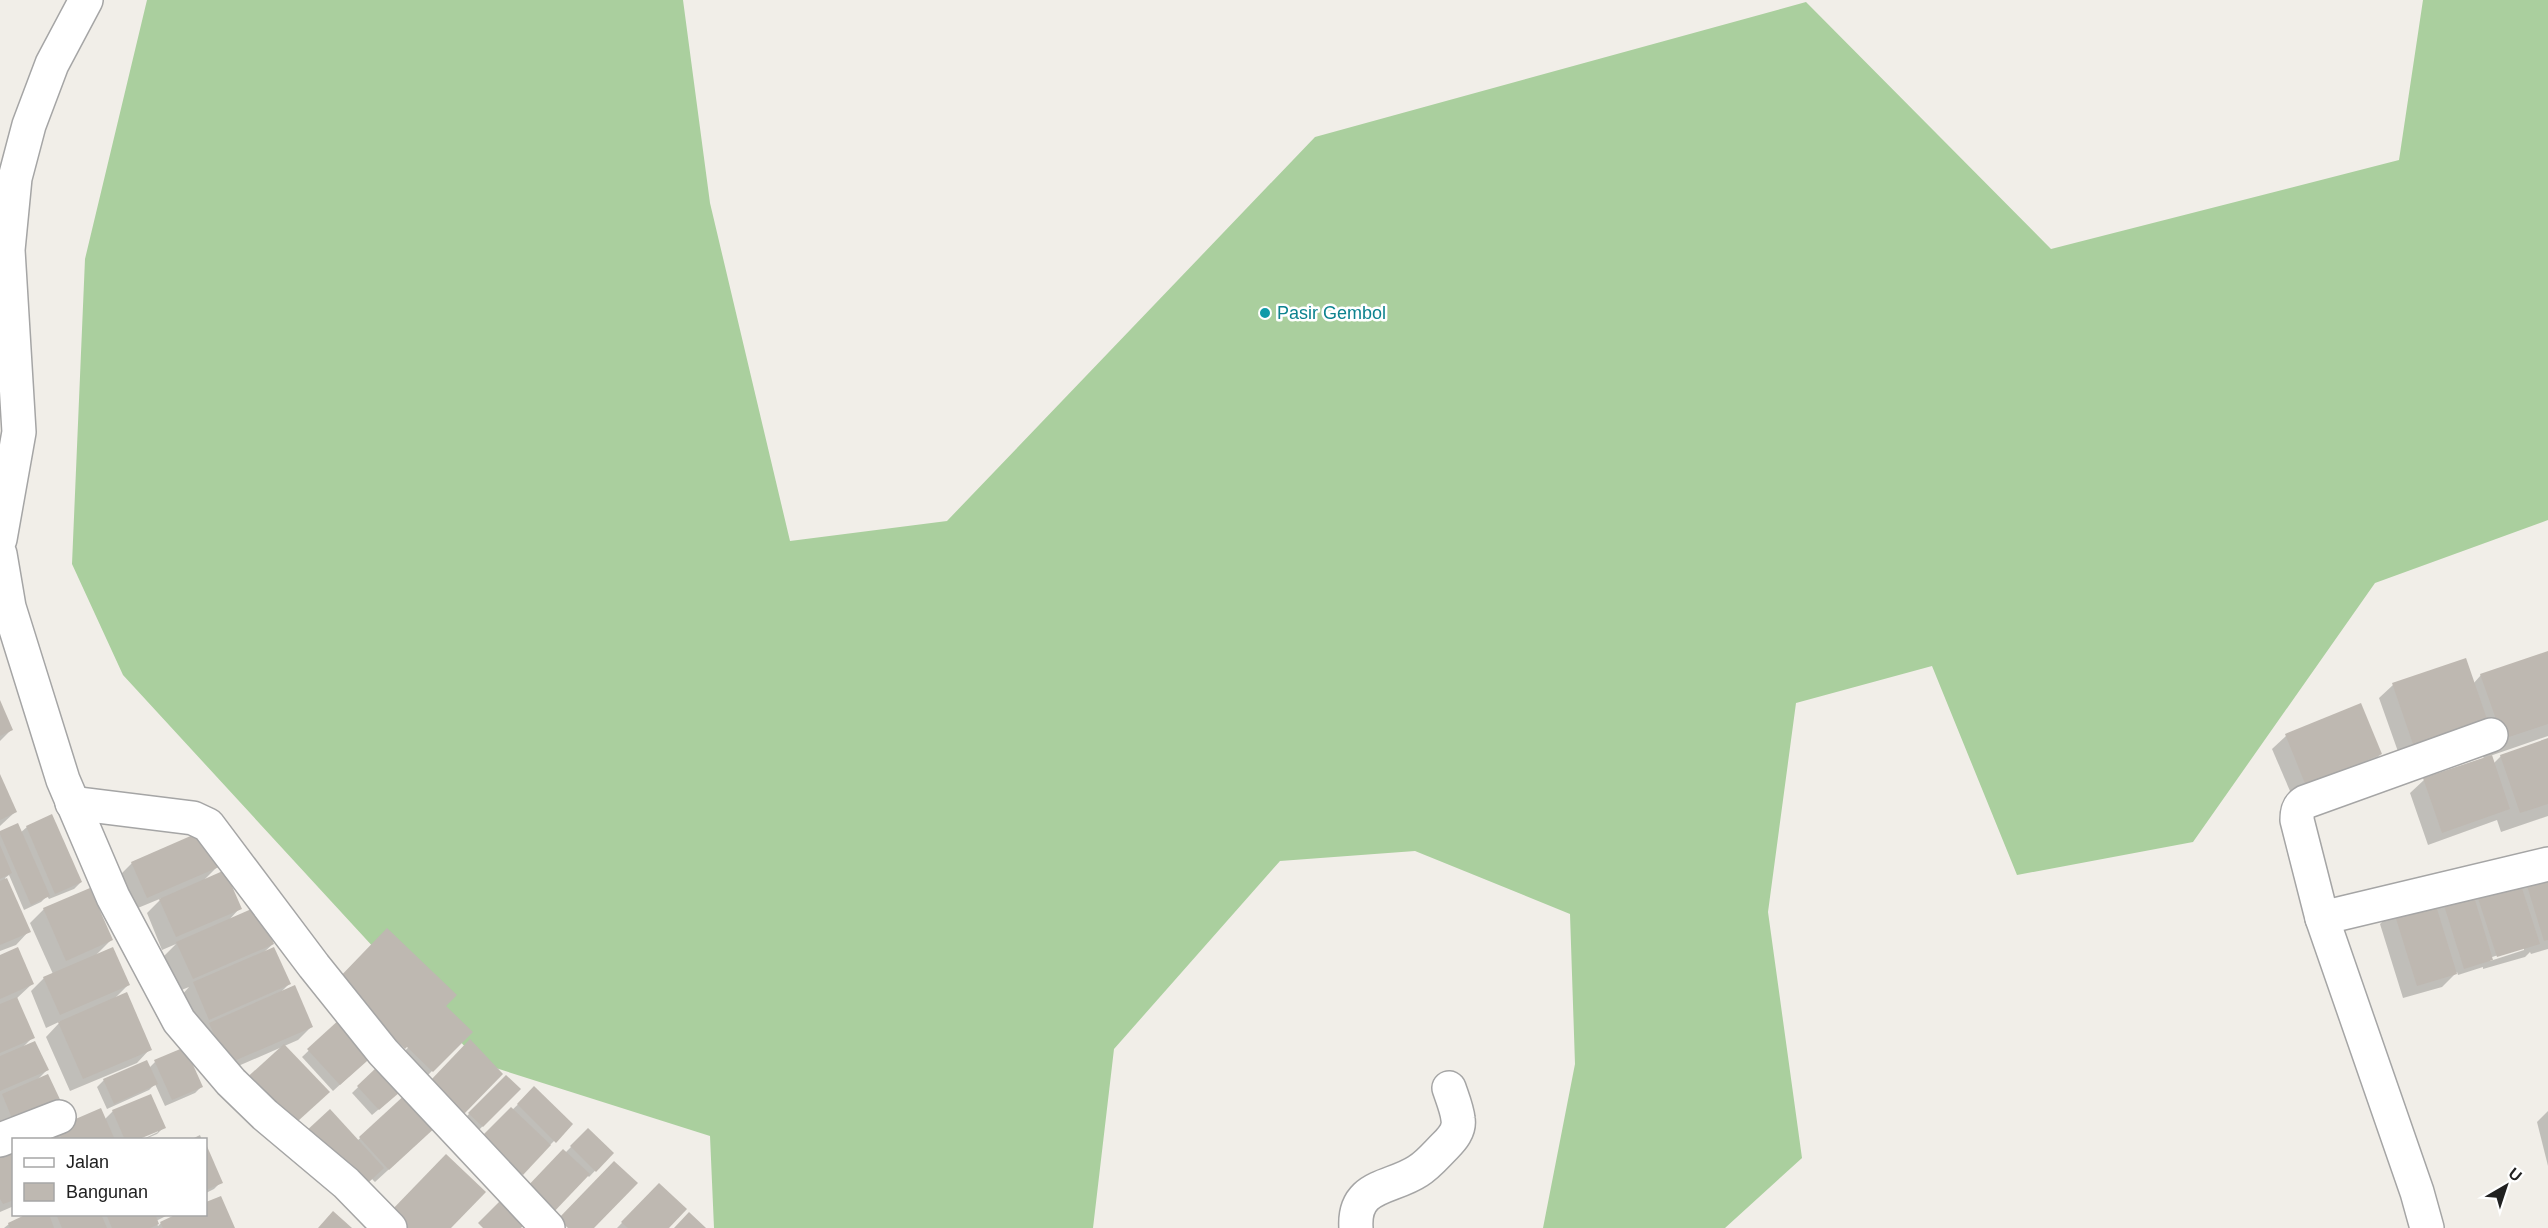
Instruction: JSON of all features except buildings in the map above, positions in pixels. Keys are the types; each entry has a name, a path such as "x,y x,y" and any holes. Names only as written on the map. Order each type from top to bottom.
{"street":[{"path":"0,539 19,432 8,250 7,178 52,64 86,0"},
{"path":"0,554 9,607 72,803 113,897 179,1021 231,1082 265,1115 346,1182 390,1228"},
{"path":"2427,1228 2417,1192 2322,918 2297,820 2301,804 2491,735"},
{"path":"72,803 193,818 208,825 314,966 383,1052 548,1228"},
{"path":"2322,918 2548,864"},
{"path":"1356,1228 1355,1220 1361,1202 1366,1196 1373,1190 1416,1173 1453,1138 1457,1130 1458,1119 1449,1088"},
{"path":"0,1140 59,1117"}],"green space":[{"path":"147,0 683,0 710,203 790,541 947,521 1315,137 1806,2 2051,249 2399,160 2423,0 2548,0 2548,520 2375,583 2193,842 2017,875 1932,666 1796,703 1768,912 1802,1158 1725,1228 1543,1228 1575,1064 1570,914 1415,851 1280,861 1114,1049 1093,1228 714,1228 710,1136 480,1063 123,675 72,564 85,259"}],"place":[{"name":"Pasir Gembol","path":"1265,313"}]}
